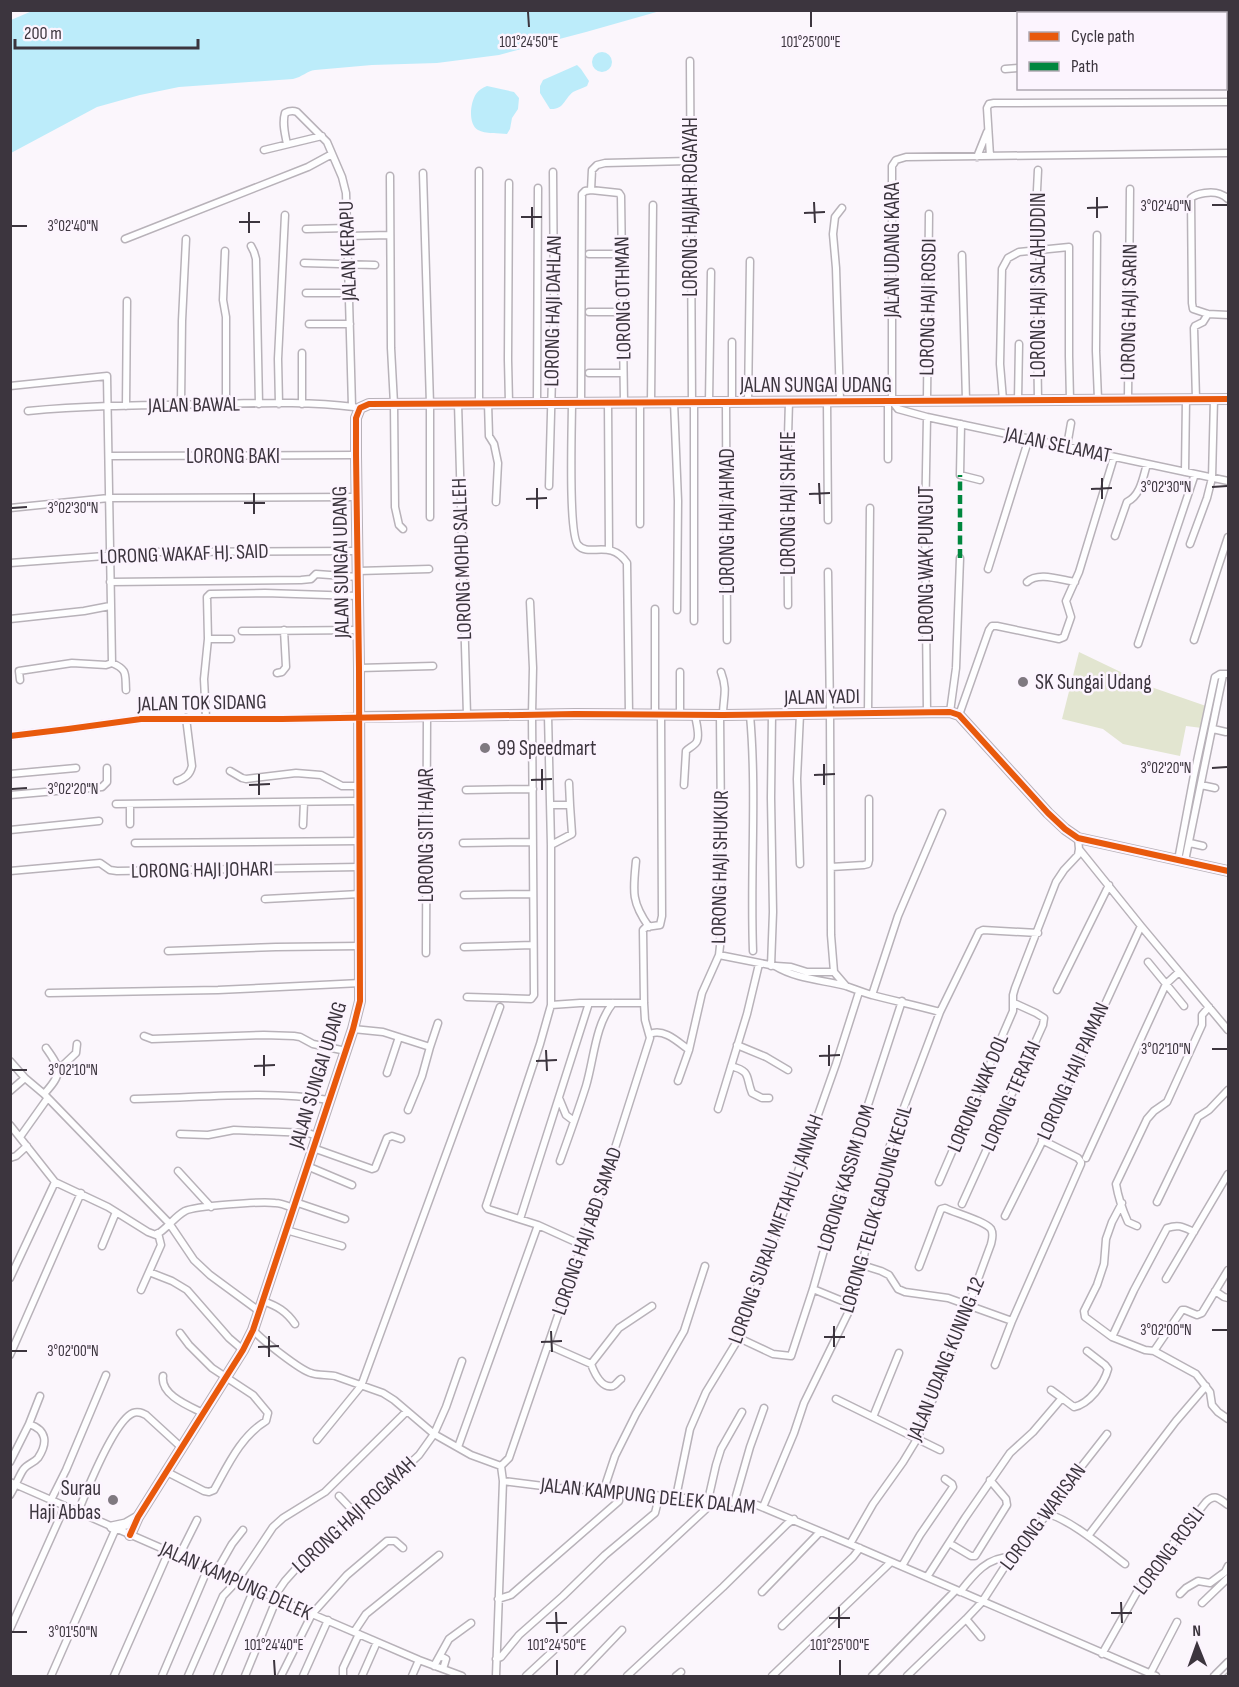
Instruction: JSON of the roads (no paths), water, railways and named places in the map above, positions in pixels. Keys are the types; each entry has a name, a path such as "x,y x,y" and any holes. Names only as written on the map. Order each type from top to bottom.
{"street":[{"name":"LORONG HAJJAH ROGAYAH","path":"690,62 689,161 693,402"},
{"path":"1005,69 1017,68"},
{"path":"990,156 987,130 989,104 1228,102"},
{"name":"JALAN KERAPU","path":"287,144 284,116 289,111 297,112 327,142 342,177 346,193 350,324 356,407"},
{"path":"977,157 987,130"},
{"path":"264,150 322,136"},
{"name":"JALAN UDANG KARA","path":"890,401 893,162 896,159 906,157 1228,153"},
{"path":"125,239 334,157"},
{"path":"629,714 627,563 616,550 584,549 578,545 573,529 582,194 591,190 592,173 597,165 689,161"},
{"name":"LORONG HAJI SALAHUDDIN","path":"1038,170 1035,231 1040,249 1037,334 1038,400"},
{"path":"479,171 484,403 489,436 494,444 498,463 496,502"},
{"name":"LORONG HAJI DAHLAN","path":"549,486 555,252 553,172"},
{"path":"423,173 430,404 430,518"},
{"path":"390,176 395,507 399,525 403,529"},
{"path":"509,183 507,360 509,403"},
{"path":"537,403 538,188"},
{"name":"LORONG HAJI SARIN","path":"1128,399 1131,189"},
{"name":"LORONG OTHMAN","path":"591,190 621,194 624,402"},
{"path":"1228,199 1219,193 1198,194 1191,198 1193,309 1208,314 1228,315"},
{"name":"LORONG OTHMAN","path":"651,402 653,205"},
{"path":"840,401 833,234 835,217 842,208"},
{"name":"LORONG HAJI ROSDI","path":"927,400 929,214"},
{"path":"279,404 278,359 285,215"},
{"path":"306,229 348,228"},
{"path":"348,236 390,235"},
{"path":"1097,235 1098,399"},
{"path":"181,404 186,239"},
{"path":"251,246 256,259 259,404"},
{"path":"1003,400 1000,364 1002,269 1008,258 1019,252 1069,247 1070,400"},
{"path":"225,251 223,300 226,317 226,404"},
{"path":"589,254 623,254"},
{"path":"962,255 966,400"},
{"path":"748,402 750,261"},
{"path":"304,263 375,265"},
{"path":"708,402 711,272"},
{"path":"306,293 350,293"},
{"path":"126,406 127,301"},
{"path":"589,312 623,312"},
{"path":"1185,472 1194,328 1203,322 1208,314"},
{"path":"309,324 350,324"},
{"name":"LORONG HAJI AHMAD","path":"728,640 729,402 732,342"},
{"path":"1018,400 1019,344"},
{"path":"302,353 302,404"},
{"path":"589,373 623,373"},
{"path":"10,386 107,376 112,663"},
{"path":"1190,544 1212,478 1214,399"},
{"name":"JALAN SUNGAI UDANG","path":"130,1534 138,1517 226,1378 253,1330 346,1051 360,1001 356,407 369,404 458,403 1228,399"},
{"name":"LORONG HAJI SHAFIE","path":"788,605 789,401"},
{"path":"827,401 828,520"},
{"path":"888,459 890,401"},
{"name":"JALAN SELAMAT","path":"890,401 898,409 927,417 1228,481"},
{"path":"608,402 609,550"},
{"path":"640,402 640,524"},
{"path":"674,402 678,501 677,610"},
{"path":"693,402 694,621"},
{"name":"LORONG MOHD SALLEH","path":"458,403 467,715"},
{"name":"JALAN BAWAL","path":"28,411 181,404 302,404 356,407"},
{"name":"LORONG WAK PUNGUT","path":"927,417 925,557 927,712"},
{"path":"1067,446 1071,423"},
{"path":"961,424 960,475 980,480"},
{"path":"988,569 1029,438"},
{"name":"LORONG BAKI","path":"110,456 356,455"},
{"path":"954,714 992,626 1059,639 1064,637 1071,617 1066,602 1079,572 1114,457"},
{"path":"1115,536 1127,502 1137,494 1147,464"},
{"path":"1138,644 1195,474"},
{"path":"10,508 109,498 357,496"},
{"path":"868,713 870,508"},
{"path":"1194,640 1228,537"},
{"name":"LORONG WAKAF HJ. SAID","path":"10,563 159,552 357,551"},
{"path":"960,558 954,714 1048,813 1078,838 1228,871"},
{"path":"110,582 306,580 316,574 358,574 429,569"},
{"path":"828,572 831,713 831,935 834,972 846,986"},
{"path":"1027,582 1030,578 1037,577 1075,582"},
{"path":"206,718 204,679 208,639 207,597 216,588 217,581"},
{"path":"212,594 266,593 358,597"},
{"path":"467,997 531,999 534,995 533,668 530,602"},
{"path":"10,619 110,606"},
{"path":"655,609 662,916 660,926 646,927 644,930 644,1003 646,1027 650,1034 663,1033 689,1050"},
{"path":"277,673 282,672 286,667 284,630"},
{"path":"242,631 358,630"},
{"path":"208,639 231,639"},
{"path":"10,672 72,663 106,665 112,663 122,667 125,672 126,690"},
{"path":"359,668 434,666"},
{"path":"19,671 20,680"},
{"path":"680,672 680,715"},
{"name":"LORONG HAJI SHUKUR","path":"678,1081 689,1050 702,993 719,955 721,715 726,688 721,672"},
{"path":"1182,861 1190,843 1224,674"},
{"path":"1182,861 1194,775 1215,678 1224,674"},
{"name":"JALAN YADI","path":"359,717 927,712 954,714"},
{"path":"772,714 773,966"},
{"path":"800,714 797,779 800,864"},
{"path":"548,715 551,1005 486,1206 488,1209 538,1225 582,1245"},
{"path":"684,785 686,751 698,739 695,715"},
{"path":"750,715 753,750 753,951"},
{"name":"LORONG SITI HAJAR","path":"426,716 426,953"},
{"name":"JALAN TOK SIDANG","path":"10,736 141,718 359,717"},
{"path":"177,782 191,772 192,766 186,718"},
{"path":"1213,729 1226,732"},
{"path":"10,774 76,768"},
{"path":"10,795 102,787 106,782 107,768"},
{"path":"230,771 246,779 296,773 321,775 342,786 359,786"},
{"path":"551,845 572,834 569,783"},
{"path":"1201,785 1215,788"},
{"path":"466,790 533,789"},
{"path":"831,867 867,864 869,860 869,799"},
{"path":"116,804 359,801"},
{"path":"303,825 304,802"},
{"path":"130,804 130,824"},
{"path":"550,805 570,805"},
{"path":"872,995 898,916 942,813"},
{"path":"10,830 99,821"},
{"path":"1078,838 1079,849 1228,1030"},
{"path":"135,843 360,841"},
{"path":"464,843 533,842"},
{"path":"1190,843 1203,846"},
{"name":"LORONG WAK DOL","path":"939,1182 1009,1021 1015,988 1056,882 1078,855 1079,849"},
{"path":"636,861 635,899 638,910 649,927"},
{"name":"LORONG HAJI JOHARI","path":"10,871 100,863 117,872 359,867"},
{"path":"1057,990 1109,885"},
{"path":"265,899 360,894"},
{"path":"464,895 533,894"},
{"name":"LORONG HAJI PAIMAN","path":"1005,1216 1141,926"},
{"name":"LORONG TELOK GADUNG KECIL","path":"763,1507 804,1403 852,1305 885,1161 940,1012 979,932 983,930 1038,933"},
{"path":"464,946 533,945"},
{"path":"168,951 360,946"},
{"path":"719,955 759,964 791,967 807,972 834,972"},
{"path":"1148,962 1184,1006"},
{"path":"717,1109 759,964"},
{"path":"773,966 815,980 846,986 859,992 940,1012"},
{"path":"1086,1158 1166,984 1179,972"},
{"path":"49,993 218,990 361,983"},
{"name":"LORONG SURAU MIFTAHUL JANNAH","path":"676,1497 690,1429 706,1392 739,1338 836,1064 859,992"},
{"name":"LORONG KASSIM DOM","path":"739,1338 773,1354 791,1356 813,1289 841,1188 902,1001"},
{"path":"520,1220 589,1003"},
{"path":"560,1161 586,1085 602,1023 608,1009 614,1003"},
{"path":"551,1005 644,1003"},
{"name":"LORONG TERATAI","path":"962,1204 1043,1025 1044,1018 1041,1015 1014,1003"},
{"path":"317,1440 361,1386 500,1006"},
{"path":"1137,1226 1128,1222 1116,1184 1147,1119 1167,1102 1202,1025 1202,1016 1209,1007"},
{"path":"408,1110 422,1076 438,1023"},
{"path":"353,1029 383,1032 430,1047"},
{"name":"LORONG HAJI ABD SAMAD","path":"501,1466 508,1458 600,1195 645,1058 650,1034"},
{"path":"144,1036 152,1039 294,1036 313,1044 346,1051"},
{"path":"387,1073 399,1037"},
{"path":"58,1070 75,1053 77,1044"},
{"path":"737,1045 766,1057 788,1070"},
{"path":"20,1137 56,1081 57,1063 46,1048"},
{"path":"10,1061 169,1223 194,1260 210,1275 261,1306 273,1305 287,1313 295,1324"},
{"path":"731,1066 747,1073 752,1094 769,1098"},
{"path":"10,1091 25,1078"},
{"path":"1157,1202 1198,1117 1209,1110 1228,1090"},
{"path":"134,1099 300,1095 329,1100"},
{"path":"559,1097 566,1115 574,1120"},
{"path":"10,1125 55,1182 81,1193 156,1235 186,1210 267,1202 294,1205 345,1219"},
{"path":"180,1134 208,1134 234,1130 308,1133 317,1136"},
{"path":"313,1148 372,1169 375,1168 387,1138 392,1136 401,1139"},
{"path":"995,1365 1081,1164 1078,1158 1042,1140"},
{"path":"10,1158 16,1156 27,1146"},
{"path":"307,1166 352,1185"},
{"path":"178,1171 211,1207"},
{"path":"1166,1279 1228,1174"},
{"path":"10,1278 55,1182"},
{"path":"10,1355 81,1193"},
{"path":"1122,1203 1112,1222 1104,1264 1084,1311 1085,1317 1112,1337 1144,1350 1154,1351 1196,1374 1210,1392 1212,1405 1228,1419"},
{"name":"JALAN UDANG KUNING 12","path":"850,1544 873,1504 917,1439 991,1244 991,1230 986,1225 941,1209 918,1267"},
{"path":"102,1246 116,1212"},
{"path":"458,1447 538,1225"},
{"path":"1112,1337 1167,1228 1181,1225 1194,1232"},
{"path":"286,1230 342,1246"},
{"path":"141,1290 161,1245 158,1233"},
{"path":"862,1265 889,1275 898,1289 905,1292 938,1295 1012,1321"},
{"path":"603,1492 615,1456 636,1414 684,1331 705,1266"},
{"path":"1154,1351 1180,1312 1185,1310 1197,1316 1202,1312 1228,1270"},
{"path":"149,1272 187,1290 229,1338 243,1350"},
{"path":"813,1289 852,1305"},
{"path":"1215,1291 1228,1298"},
{"path":"591,1365 619,1328 652,1306"},
{"path":"253,1330 303,1369 313,1374 335,1376 383,1393 434,1434 482,1460 501,1466 503,1481 496,1677"},
{"path":"167,1472 204,1491 214,1490 241,1444 256,1427 266,1421 268,1413 253,1395 212,1368 180,1333"},
{"path":"548,1345 591,1365 598,1378 609,1386 621,1379"},
{"path":"1051,1390 1074,1407 1080,1406 1090,1398 1108,1369 1087,1351"},
{"path":"873,1417 899,1353"},
{"name":"LORONG HAJI ROGAYAH","path":"245,1677 275,1597 285,1581 318,1544 335,1533 419,1455 434,1434 462,1361"},
{"path":"51,1500 106,1375"},
{"path":"163,1376 162,1381 166,1389 190,1407 203,1413"},
{"path":"1088,1536 1176,1421 1206,1386"},
{"path":"10,1462 40,1396"},
{"path":"927,1577 1010,1453 1033,1432 1062,1398"},
{"path":"836,1399 940,1450"},
{"path":"734,1503 764,1408"},
{"path":"188,1677 223,1596 237,1581 273,1527 283,1518 325,1492 407,1411"},
{"path":"78,1512 111,1440 127,1417 134,1412 146,1415 182,1448"},
{"path":"526,1677 706,1509 721,1449 742,1412"},
{"path":"10,1496 13,1483 24,1468 37,1459 43,1448 42,1431 29,1424"},
{"name":"LORONG WARISAN","path":"907,1677 982,1602 1025,1538 1048,1514 1067,1485 1107,1434"},
{"path":"902,1566 953,1487 945,1479"},
{"path":"949,1543 971,1556 977,1553 1007,1505 1006,1499 990,1480"},
{"name":"JALAN KAMPUNG DELEK DALAM","path":"503,1481 763,1507 1153,1675"},
{"name":"JALAN KAMPUNG DELEK","path":"13,1483 462,1677"},
{"path":"498,1599 511,1595 619,1501 620,1492"},
{"path":"496,1659 501,1657 519,1635 605,1555 655,1513 657,1505 653,1495"},
{"path":"339,1496 355,1513"},
{"name":"LORONG ROSLI","path":"1102,1654 1146,1576 1210,1497 1215,1497 1228,1505"},
{"path":"10,1629 65,1506"},
{"path":"1048,1514 1055,1515 1088,1536 1125,1564"},
{"path":"51,1677 114,1527 126,1524 138,1517"},
{"path":"627,1677 794,1519"},
{"path":"179,1556 197,1521"},
{"path":"216,1572 243,1530"},
{"path":"762,1592 820,1532"},
{"path":"281,1677 312,1614 347,1575 387,1541 395,1541 403,1548"},
{"path":"782,1626 854,1557 860,1548"},
{"path":"114,1677 170,1551"},
{"path":"343,1677 343,1668 366,1614 439,1555"},
{"path":"872,1677 979,1569 996,1558 1011,1557"},
{"path":"772,1677 891,1562"},
{"path":"1180,1594 1198,1581 1210,1583 1226,1572 1228,1566"},
{"path":"162,1677 208,1568"},
{"path":"1202,1603 1228,1578"},
{"path":"217,1677 254,1589"},
{"path":"966,1619 981,1637"},
{"path":"303,1677 328,1620"},
{"path":"1153,1675 1177,1622"},
{"path":"434,1666 448,1639 471,1623"},
{"path":"578,1677 622,1630"},
{"path":"362,1677 377,1642"},
{"path":"440,1656 446,1659 443,1670"},
{"path":"412,1677 419,1660"},
{"path":"1214,1677 1228,1662"}],"water":[{"path":"32,11 660,11 499,55 437,63 315,70 293,79 179,87 140,95 97,107 11,153 11,20"},
{"path":"602,52 609,55 612,62 609,69 602,72 595,69 592,62 595,55"},
{"path":"577,65 589,81 587,86 573,92 558,108 550,109 540,93 543,80"},
{"path":"487,86 514,92 519,98 518,109 512,118 507,134 481,131 473,123 471,108 474,98 479,90"}],"railway":[{"path":"1224,1676 1228,1672"}],"place":[{"name":"SK Sungai Udang","path":"1023,682"},
{"name":"99 Speedmart","path":"485,748"},
{"name":"Surau Haji Abbas","path":"113,1500"}]}
